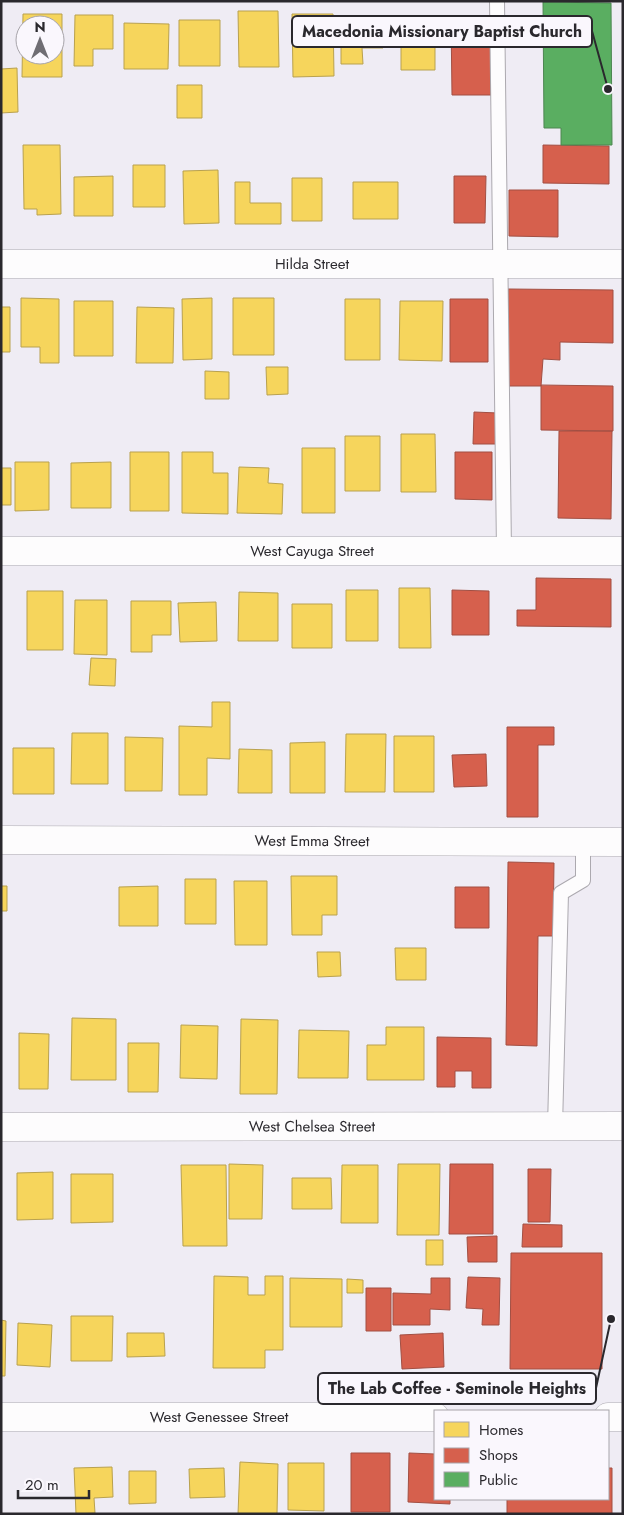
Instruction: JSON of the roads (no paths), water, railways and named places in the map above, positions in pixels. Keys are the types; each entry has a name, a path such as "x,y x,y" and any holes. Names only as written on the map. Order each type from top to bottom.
{"street":[{"name":"Hilda Street","path":"1,264 623,264"},
{"name":"West Cayuga Street","path":"1,551 623,551"},
{"name":"West Emma Street","path":"1,840 623,842"},
{"name":"West Chelsea Street","path":"1,1127 623,1126"},
{"name":"West Genessee Street","path":"1,1417 434,1417"},
{"path":"609,1417 623,1417"}],"lane":[{"path":"497,1 504,551"},
{"path":"555,1127 561,893 583,880 583,842"}],"place":[{"name":"Macedonia Missionary Baptist Church","path":"608,89"},
{"name":"The Lab Coffee - Seminole Heights","path":"611,1319"}]}
